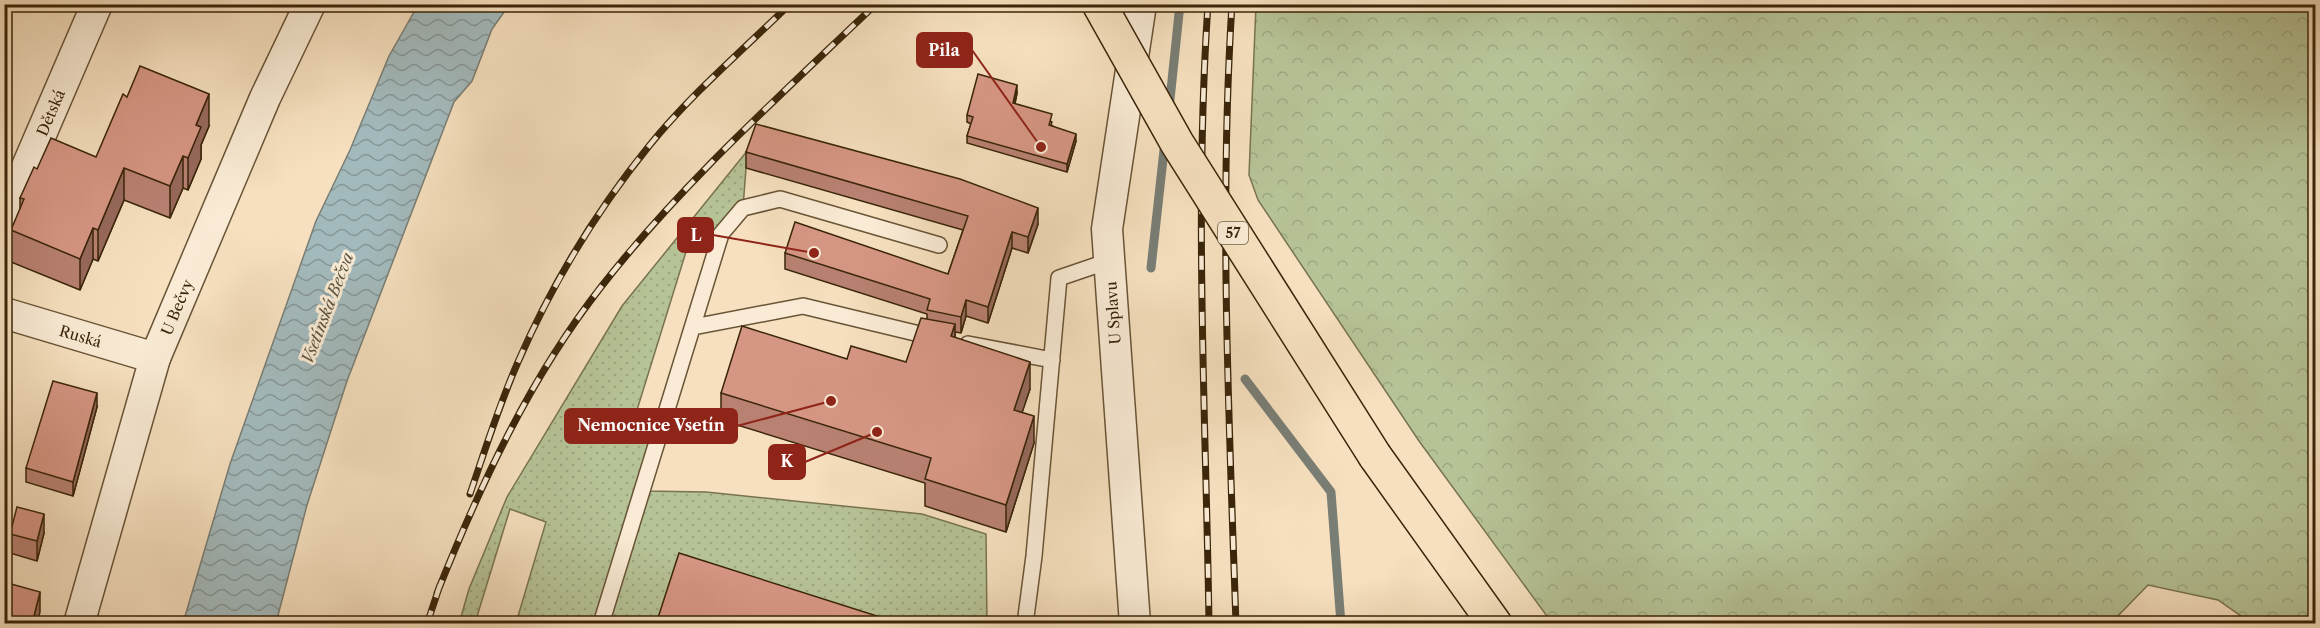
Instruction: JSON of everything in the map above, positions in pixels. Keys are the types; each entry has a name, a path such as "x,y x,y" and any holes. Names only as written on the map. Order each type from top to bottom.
{"main road":[{"name":"57","path":"1099,4 1177,143 1375,456 1495,624"}],"street":[{"name":"Dětská","path":"4,220 97,4"},
{"name":"U Bečvy","path":"79,624 155,358 265,98 310,4"},
{"name":"U Splavu","path":"1136,624 1107,229 1141,4"},
{"name":"Ruská","path":"4,314 155,358"}],"lane":[{"path":"601,624 721,234 743,208 780,199 939,245"},
{"path":"1025,624 1059,278 1109,261"},
{"path":"693,327 803,306 915,334 1052,360"}],"green space":[{"path":"1256,5 2315,5 2315,623 2251,623 2218,600 2148,585 2111,623 1552,623 1419,441 1258,200 1249,175"},
{"path":"756,140 746,168 743,208 721,234 694,226 637,410 663,419 644,491 706,492 922,514 986,534 987,623 516,623 546,522 510,509 475,623 459,624 469,589 507,497 622,306"}],"water":[{"name":"Vsetínská Bečva","path":"418,5 509,5 492,29 472,81 454,102 347,381 307,505 276,623 183,623 230,464 316,221 350,150 389,56"}],"building":[{"path":"140,66 209,94 196,125 201,127 188,158 183,156 170,186 124,168 98,230 93,228 80,259 11,230 24,199 20,198 51,138 96,157 123,94 127,97"},
{"path":"978,74 1017,85 1013,103 1052,114 1049,125 1076,134 1067,164 967,136 973,117 967,115"},
{"path":"756,124 960,179 1038,208 1028,237 1012,232 988,307 966,300 961,317 927,310 930,299 785,253 795,222 948,274 968,216 746,152"},
{"path":"921,318 955,324 951,336 1030,362 1014,410 1034,416 1006,505 925,479 931,458 721,393 742,326 847,359 851,346 906,362"},
{"path":"53,381 97,393 73,482 26,468"},
{"path":"17,507 44,514 37,541 10,534"},
{"path":"679,553 902,624 656,624"},
{"path":"4,582 40,592 32,624 4,624"}],"waterway":[{"path":"1169,109 1180,4"},
{"path":"1151,268 1165,141"},
{"path":"1245,379 1331,492 1341,624"}],"railway":[{"path":"470,494 498,411 518,362 545,305 593,222 665,127 700,90 790,4"},
{"path":"437,593 508,434 551,359 601,287 632,249 699,176 876,4"},
{"path":"1208,4 1201,236 1209,624"},
{"path":"1232,4 1226,159 1226,314 1236,624"},
{"path":"427,624 440,585"}],"place":[{"name":"Pila","path":"1041,147"},
{"name":"L","path":"814,253"},
{"name":"Nemocnice Vsetín","path":"831,401"},
{"name":"K","path":"877,432"}]}
